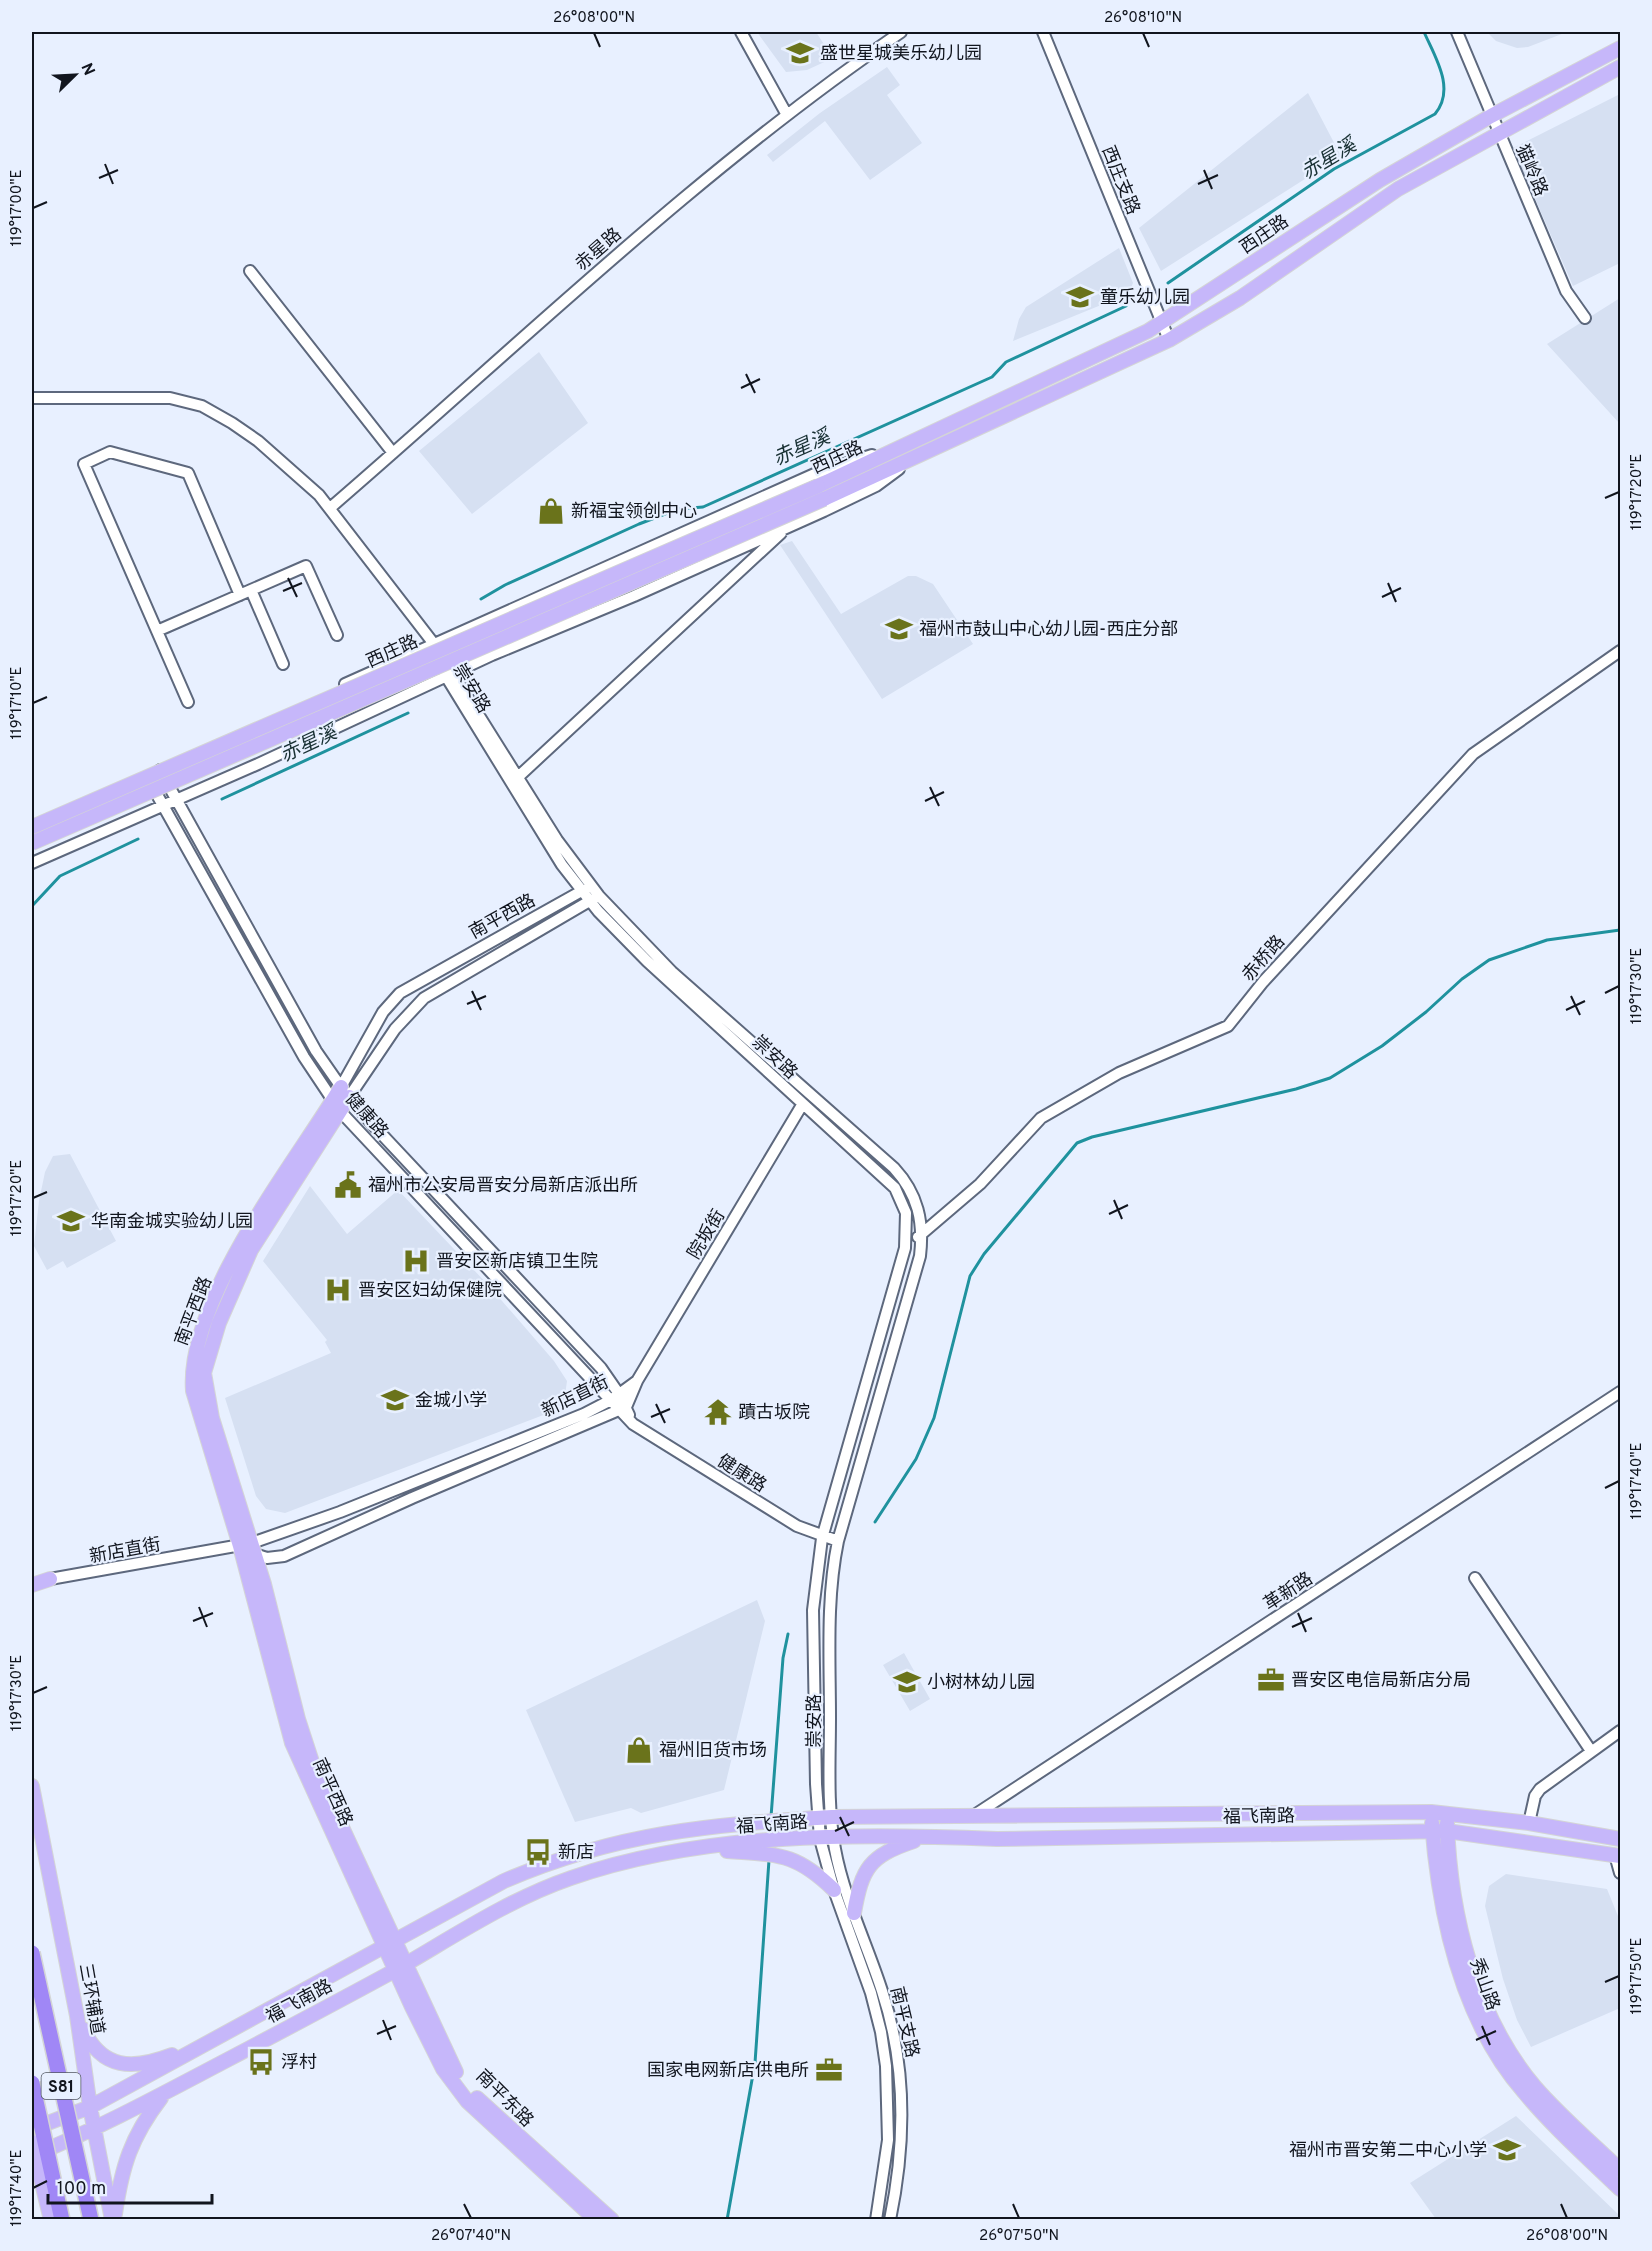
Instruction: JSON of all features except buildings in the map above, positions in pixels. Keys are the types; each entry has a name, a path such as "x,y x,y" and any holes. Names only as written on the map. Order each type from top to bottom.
{"highway":[{"name":"S81","path":"32,1953 91,2220"},
{"name":"S81","path":"32,2083 62,2220"}],"main road":[{"name":"西庄路","path":"821,492 911,442 1162,323 1355,195 1491,116 1620,48"},
{"name":"西庄路","path":"32,828 821,492 919,455 1169,340 1240,298 1398,189 1620,67"},
{"path":"32,843 821,492"},
{"name":"南平西路","path":"345,1092 249,1230 210,1309 194,1358 192,1378 196,1402 249,1548 292,1743 389,1946"},
{"path":"32,1580 50,1579"},
{"path":"32,1585 50,1579"},
{"name":"三环辅道","path":"32,1786 77,2016 90,2107 113,2220"},
{"name":"福飞南路","path":"32,2129 90,2107 216,2037 389,1946 504,1881 566,1856 653,1834 743,1822 825,1817 1431,1812 1529,1823 1620,1839"},
{"name":"秀山路","path":"1431,1812 1440,1831 1476,1981 1497,2031 1536,2088 1620,2170"},
{"name":"秀山路","path":"1446,1813 1440,1831 1439,1883 1447,1924 1469,1997 1482,2028 1523,2091 1620,2189"},
{"name":"福飞南路","path":"32,2156 95,2130 400,1967 484,1917 570,1878 624,1862 704,1848 743,1847 790,1840 928,1836 998,1839 1440,1831 1618,1856"},
{"path":"854,1913 859,1886 868,1865 892,1848 928,1836"},
{"path":"743,1847 792,1858 805,1865 834,1890"},
{"name":"南平东路","path":"389,1946 445,2053 470,2091 612,2220"},
{"name":"南平东路","path":"400,1967 437,2058 460,2093 490,2124 596,2220"},
{"path":"77,2016 89,2041 100,2056 119,2064 139,2064 166,2057 216,2037"},
{"path":"113,2220 127,2156 136,2133 165,2092"},
{"path":"32,2142 51,2220"}],"street":[{"path":"741,32 787,115"},
{"name":"赤星路","path":"330,508 641,234 787,115 902,32"},
{"name":"西庄支路","path":"1043,32 1169,340"},
{"name":"猫岭路","path":"1457,32 1566,291 1585,318"},
{"path":"250,271 393,453"},
{"name":"崇安路","path":"32,398 163,398 195,404 250,435 308,485 330,508 431,645 518,777 586,889"},
{"path":"32,828 431,645 819,472 911,442"},
{"path":"188,702 84,464 110,452 188,473 240,595"},
{"path":"32,862 177,800 450,675 788,527 876,486 919,455"},
{"path":"518,777 788,527"},
{"path":"157,632 306,566 337,636"},
{"path":"251,590 283,664"},
{"name":"赤桥路","path":"905,1248 980,1184 1041,1118 1119,1073 1228,1026 1263,982 1473,754 1620,651"},
{"name":"崇安路","path":"450,675 562,865 594,898 647,961 895,1188 906,1213 905,1248 822,1538 816,1571 813,1626 827,1839"},
{"name":"健康路","path":"160,770 316,1051 345,1092 601,1368 615,1397"},
{"name":"健康路","path":"147,776 304,1057 336,1106 615,1397 633,1424 790,1523 822,1538 838,1541"},
{"name":"南平西路","path":"345,1092 383,1012 400,993 586,889"},
{"name":"崇安路","path":"594,898 672,972 894,1168 916,1202 922,1234 920,1256 838,1541 830,1603 825,1817"},
{"name":"南平西路","path":"345,1092 395,1029 424,998 594,898"},
{"name":"院坂街","path":"637,1381 802,1105"},
{"name":"新店直街","path":"50,1579 249,1548 584,1413 615,1397 637,1381"},
{"name":"新店直街","path":"249,1548 267,1558 284,1556 412,1498 624,1409 637,1381"},
{"name":"革新路","path":"972,1816 1620,1392"},
{"path":"1475,1578 1591,1751"},
{"path":"1529,1823 1535,1796 1540,1789 1620,1731"},
{"name":"南平支路","path":"827,1839 834,1890 871,1993 885,2057 889,2102 888,2140 876,2220"},
{"name":"南平支路","path":"827,1839 887,2006 900,2078 901,2139 890,2220"},
{"path":"1618,1856 1620,1873"}],"shaded area":[{"name":"盛世星城美乐幼儿园","path":"757,32 816,32 833,58 807,70 786,72"},
{"path":"1487,32 1567,32 1528,47 1517,48 1496,41"},
{"path":"887,67 900,85 887,95 922,143 870,180 825,121 773,162 767,155 820,113"},
{"path":"1308,93 1341,156 1161,271 1139,228"},
{"path":"1620,94 1620,263 1573,286 1513,148"},
{"name":"童乐幼儿园","path":"1119,248 1133,283 1128,294 1013,341 1019,319 1026,307"},
{"path":"1620,298 1620,424 1547,344"},
{"path":"539,352 588,423 472,514 419,451"},
{"name":"福州市鼓山中心幼儿园-西庄分部","path":"792,541 841,614 908,576 916,576 933,584 973,644 882,699 780,545"},
{"name":"华南金城实验幼儿园","path":"70,1154 116,1241 67,1268 63,1261 47,1270 34,1246 39,1201 45,1172 53,1156"},
{"name":"金城小学","path":"310,1186 347,1234 398,1190 490,1287 554,1361 567,1381 564,1402 554,1411 285,1513 266,1509 256,1496 225,1398 331,1353 325,1342 327,1340 263,1261"},
{"name":"福州旧货市场","path":"757,1600 765,1621 724,1790 641,1813 631,1808 575,1822 526,1710"},
{"name":"小树林幼儿园","path":"904,1653 930,1699 910,1711 883,1665"},
{"path":"1506,1874 1607,1889 1620,1921 1620,2008 1531,2047 1517,2020 1503,1979 1485,1906 1489,1886"},
{"name":"福州市晋安第二中心小学","path":"1516,2116 1620,2216 1620,2219 1436,2219 1410,2183"}],"waterway":[{"name":"赤星溪","path":"1168,283 1334,169 1435,114 1441,104 1444,84 1438,62 1424,32"},
{"name":"赤星溪","path":"481,599 505,585 639,524 678,509 703,507 992,377 1006,362 1126,306"},
{"name":"赤星溪","path":"222,799 408,713"},
{"name":"赤星溪","path":"32,906 60,876 138,839"},
{"path":"875,1522 916,1459 934,1418 970,1276 984,1254 1077,1143 1092,1137 1296,1089 1330,1078 1382,1046 1426,1012 1462,979 1489,960 1547,940 1620,930"},
{"path":"771,1817 783,1658 788,1634"},
{"path":"727,2220 755,2063 769,1860"}],"place":[{"name":"盛世星城美乐幼儿园","path":"800,53"},
{"name":"童乐幼儿园","path":"1080,297"},
{"name":"新福宝领创中心","path":"551,511"},
{"name":"福州市鼓山中心幼儿园-西庄分部","path":"899,629"},
{"name":"福州市公安局晋安分局新店派出所","path":"348,1185"},
{"name":"华南金城实验幼儿园","path":"71,1221"},
{"name":"晋安区新店镇卫生院","path":"416,1261"},
{"name":"晋安区妇幼保健院","path":"338,1290"},
{"name":"金城小学","path":"395,1400"},
{"name":"蹟古坂院","path":"718,1412"},
{"name":"晋安区电信局新店分局","path":"1271,1680"},
{"name":"小树林幼儿园","path":"907,1682"},
{"name":"福州旧货市场","path":"639,1750"},
{"name":"新店","path":"538,1852"},
{"name":"浮村","path":"261,2062"},
{"name":"国家电网新店供电所","path":"829,2070"},
{"name":"福州市晋安第二中心小学","path":"1507,2150"}]}
